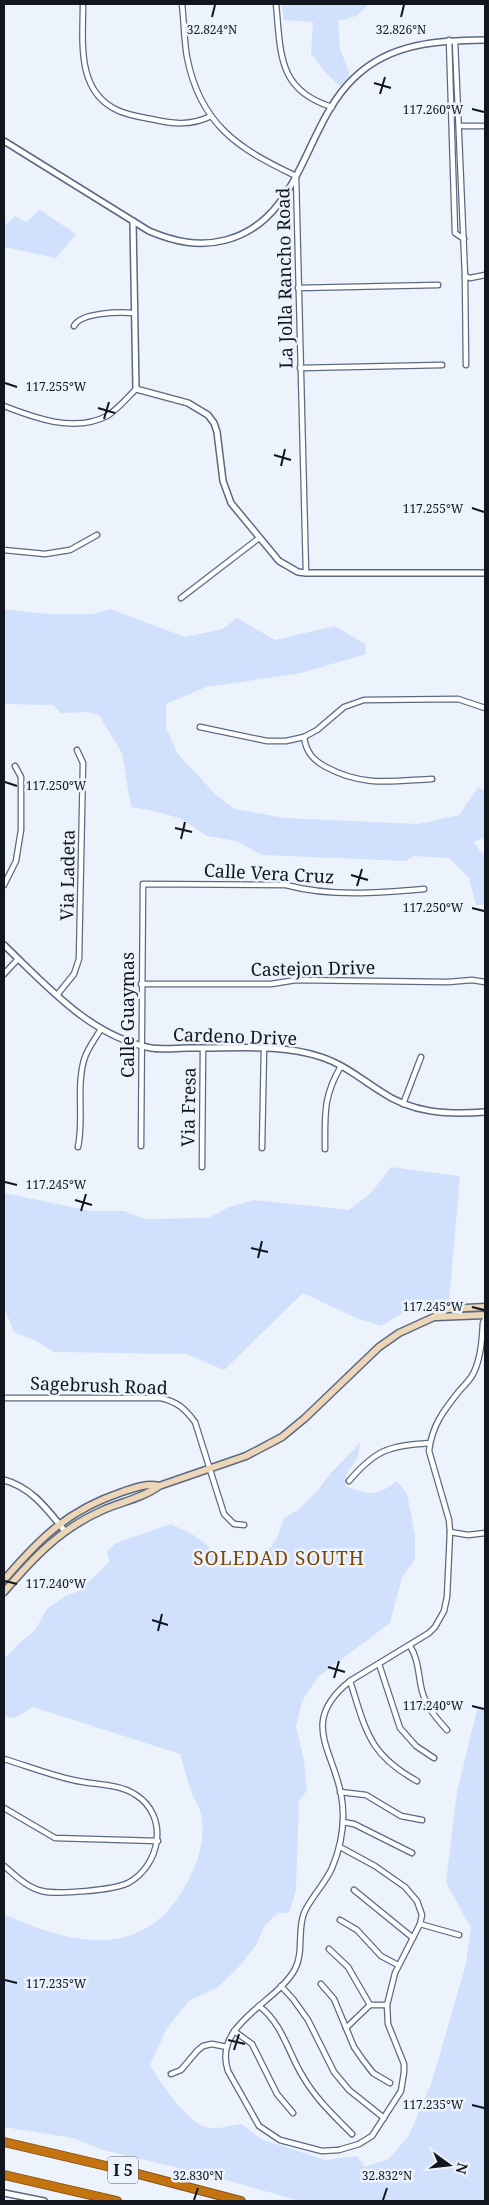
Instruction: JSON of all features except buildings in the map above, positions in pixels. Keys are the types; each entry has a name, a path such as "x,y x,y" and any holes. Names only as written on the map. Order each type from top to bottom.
{"highway":[{"name":"I 5","path":"4,2142 119,2168 241,2201"},
{"name":"I 5","path":"4,2175 117,2201"}],"main road":[{"path":"4,1592 38,1553 64,1530 103,1510 152,1491 159,1486 246,1456 282,1436 305,1418 379,1348 399,1333 447,1309 485,1307"},
{"path":"434,1317 485,1317"},
{"path":"4,1580 34,1545 59,1523 78,1510 99,1500 150,1484 159,1486"}],"street":[{"path":"83,4 84,64 87,78 94,91 109,106 118,111 184,124 200,121 210,116"},
{"name":"La Jolla Rancho Road","path":"182,4 187,58 198,94 210,116 237,144 296,176 306,573"},
{"path":"276,4 282,56 288,75 296,89 317,102 332,107"},
{"path":"452,40 460,126 466,364"},
{"path":"452,40 455,233 464,239"},
{"path":"4,141 133,221 170,240 192,244 212,243 236,237 265,219 283,199 332,107 354,77 390,53 420,44 452,40 485,40"},
{"path":"460,126 485,126"},
{"path":"4,406 48,420 68,424 107,416 136,389 133,221"},
{"path":"465,276 470,278 485,275"},
{"path":"298,288 438,285"},
{"path":"74,326 86,318 113,311 134,313"},
{"path":"300,368 442,365"},
{"path":"136,389 188,403 208,415 214,423 217,432 223,482 231,503 259,538 286,566 298,572 306,573 485,573"},
{"path":"4,550 46,554 70,550 97,535"},
{"path":"180,598 259,538"},
{"path":"200,727 267,740 286,741 304,737 317,730 344,707 364,700 458,699 485,708"},
{"path":"304,737 309,754 319,763 340,775 367,781 432,779"},
{"name":"Via Ladeta","path":"57,995 74,974 80,959 83,763 77,750"},
{"path":"4,885 16,861 21,830 21,777 15,766"},
{"name":"Calle Vera Cruz","path":"143,884 286,885 302,890 327,892 392,892 424,888"},
{"name":"Calle Guaymas","path":"141,1146 143,884"},
{"name":"Cardeno Drive","path":"4,945 57,995 101,1029 142,1045 153,1048 264,1048 298,1051 322,1057 341,1066 382,1093 416,1109 456,1114 485,1112"},
{"path":"4,974 18,959"},
{"name":"Castejon Drive","path":"141,984 271,984 296,980 438,982 472,980 485,982"},
{"path":"78,1147 81,1135 81,1078 84,1060 101,1029"},
{"name":"Via Fresa","path":"202,1167 203,1048"},
{"path":"262,1148 264,1048"},
{"path":"403,1104 421,1057"},
{"path":"325,1149 325,1108 328,1090 341,1066"},
{"path":"340,1847 375,1866 405,1887 417,1901 422,1915 420,1924 398,1965 387,2005 388,2024 402,2058 404,2072 400,2091 372,2136 359,2144 339,2150 322,2151 280,2140 258,2126 228,2071 226,2065 227,2047 234,2031 281,1986 296,1968 300,1956 301,1926 305,1913 331,1871 340,1847 343,1822 340,1792 322,1738 326,1710 350,1681 429,1633 444,1611 447,1597 449,1520 429,1451 430,1443 438,1418 474,1374 480,1352 485,1317"},
{"path":"480,1352 485,1347"},
{"name":"Sagebrush Road","path":"4,1398 161,1398 176,1402 186,1410 195,1422 224,1514 234,1524 244,1525"},
{"path":"349,1481 365,1462 383,1451 401,1445 430,1443"},
{"path":"4,1480 25,1489 36,1497 64,1530"},
{"path":"450,1532 468,1535 485,1533"},
{"path":"410,1646 416,1654 426,1701 435,1718 447,1730"},
{"path":"379,1664 400,1728 416,1746 434,1758"},
{"path":"350,1681 373,1746 402,1773 417,1781"},
{"path":"4,1759 73,1780 129,1791 140,1797 152,1811 158,1828 158,1841 152,1859 144,1870 129,1882 117,1887 55,1892 41,1891 28,1885 4,1866"},
{"path":"340,1792 357,1792 366,1795 401,1816 422,1820"},
{"path":"4,1808 55,1838 158,1841"},
{"path":"343,1822 354,1824 412,1853"},
{"path":"354,1890 413,1938"},
{"path":"340,1920 357,1930 381,1956 398,1965"},
{"path":"420,1924 459,1935"},
{"path":"328,1949 348,1967 370,2005"},
{"path":"321,1984 334,1999 354,2046 363,2060 373,2072 390,2083"},
{"path":"281,1986 308,2020 334,2072 348,2090 384,2118"},
{"path":"346,2028 370,2005 387,2005"},
{"path":"259,2006 279,2028 301,2074 313,2093 352,2134"},
{"path":"234,2031 252,2044 277,2094 293,2112"},
{"path":"171,2074 181,2070 203,2046 212,2044 227,2047"},
{"path":"4,2193 44,2201"}],"shaded area":[{"path":"366,4 366,7 356,16 338,21 340,49 350,75 340,86 328,75 311,54 313,22 284,20 282,5"},
{"path":"40,210 76,234 56,258 4,247 4,226 15,216 26,222"},
{"path":"4,609 47,614 92,614 110,609 185,637 223,629 237,618 275,640 335,626 365,644 366,654 301,673 206,687 166,704 166,728 178,754 215,794 235,809 285,818 418,824 459,815 478,787 485,791 485,838 473,842 485,857 485,905 476,905 469,878 449,858 413,856 406,861 262,855 236,841 207,836 182,819 131,807 122,753 99,715 87,712 61,713 53,705 4,704"},
{"path":"391,1167 460,1176 449,1302 406,1311 381,1326 354,1317 303,1293 224,1370 186,1354 54,1352 36,1341 14,1332 4,1307 4,1193 91,1211 124,1211 144,1219 208,1218 229,1207 254,1200 349,1210 371,1193"},
{"path":"360,1443 358,1456 346,1475 346,1486 361,1492 373,1493 384,1490 397,1481 407,1494 415,1535 415,1559 402,1577 390,1623 318,1677 302,1701 296,1727 304,1760 307,1790 299,1801 296,1890 289,1913 278,1913 265,1925 256,1945 238,1968 217,1988 190,2000 167,2028 150,2065 176,2102 202,2126 214,2128 242,2124 261,2139 325,2160 357,2156 365,2167 389,2159 409,2135 431,2084 466,1964 471,1928 446,1882 457,1792 477,1710 485,1709 485,2201 300,2201 208,2175 103,2150 73,2138 4,2127 4,1914 56,1934 81,1939 106,1940 130,1935 152,1925 171,1907 188,1881 200,1850 202,1824 200,1812 191,1791 180,1754 33,1707 15,1718 4,1716 4,1659 35,1630 47,1609 65,1596 79,1591 109,1562 107,1551 116,1543 171,1524 195,1536 230,1563 247,1564 263,1558 277,1538 284,1518 299,1509"}],"district":[{"name":"SOLEDAD SOUTH","path":"279,1558"}]}
